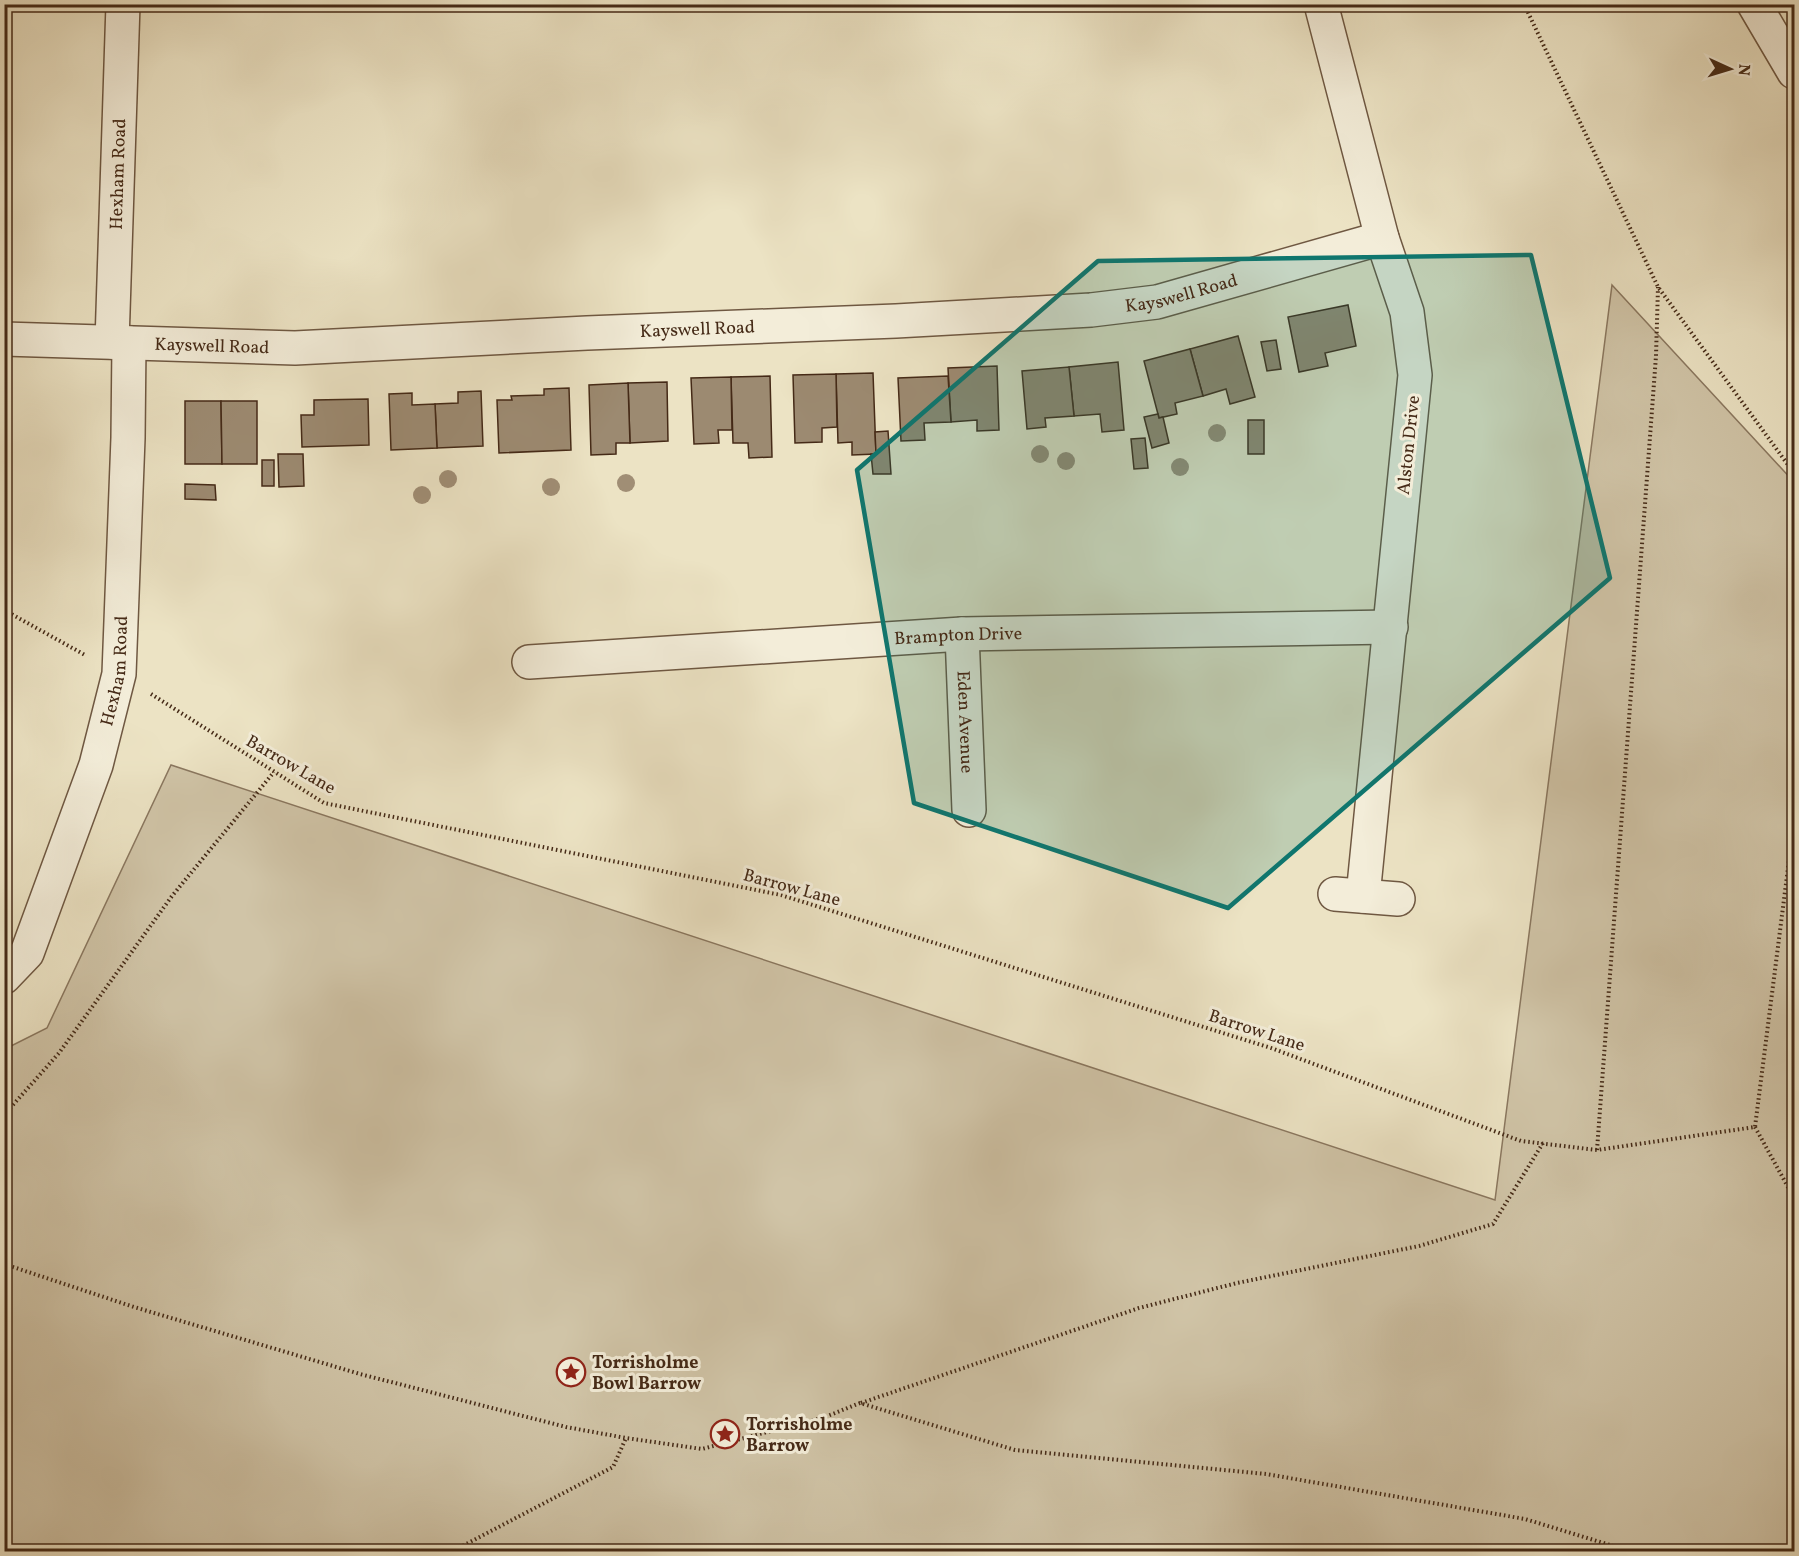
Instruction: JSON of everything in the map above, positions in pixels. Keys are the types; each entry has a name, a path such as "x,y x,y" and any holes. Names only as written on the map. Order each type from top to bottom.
{"street":[{"name":"Hexham Road","path":"4,977 27,953 96,765 119,674 128,438 121,343 123,4"},
{"name":"Alston Drive","path":"1321,4 1382,238 1407,312 1415,375 1390,627 1349,895 1398,898"},
{"path":"1754,4 1794,72"},
{"name":"Kayswell Road","path":"4,339 295,348 1091,310 1157,302 1382,238"},
{"name":"Brampton Drive","path":"529,662 962,634 1390,627"},
{"name":"Eden Avenue","path":"962,634 969,810"}],"path":[{"path":"1524,4 1658,287 1794,473"},
{"path":"1596,1150 1656,356 1658,287"},
{"name":"Barrow Lane","path":"4,610 119,674 324,803 781,895 1271,1048 1521,1141 1596,1150 1755,1127"},
{"path":"4,1115 59,1053 172,896 274,772"},
{"path":"1794,821 1755,1127 1794,1198"},
{"path":"4,1264 134,1307 360,1374 566,1427 702,1449 825,1417 1139,1308 1237,1283 1419,1246 1493,1224 1543,1143"},
{"path":"860,1403 1015,1450 1266,1474 1525,1519 1633,1551"},
{"path":"451,1551 613,1467 626,1438"}],"highlighted area":[{"path":"1531,255 1610,578 1228,908 914,803 857,470 1098,261"}],"shaded area":[{"path":"1612,285 1794,482 1794,1551 5,1551 5,1049 47,1028 171,765 1495,1200"}],"building":[{"path":"1348,305 1356,346 1325,353 1328,366 1299,372 1288,317"},
{"path":"1238,336 1255,397 1230,404 1226,389 1203,396 1190,349"},
{"path":"1276,340 1281,369 1267,371 1261,342"},
{"path":"1190,349 1203,396 1175,403 1177,414 1159,418 1144,361"},
{"path":"1118,362 1124,430 1102,432 1100,414 1074,416 1069,367"},
{"path":"997,366 999,430 977,431 977,420 951,422 948,368"},
{"path":"1069,367 1074,416 1045,418 1046,427 1027,429 1022,371"},
{"path":"873,373 876,454 852,455 852,442 838,443 836,374"},
{"path":"836,374 837,427 822,428 822,442 795,443 793,375"},
{"path":"770,376 772,457 749,458 748,443 733,443 731,377"},
{"path":"948,376 951,422 924,423 925,440 901,441 898,378"},
{"path":"731,377 732,430 718,430 719,443 694,444 691,378"},
{"path":"667,382 668,441 630,443 628,383"},
{"path":"628,383 630,443 616,443 616,454 591,455 589,385"},
{"path":"569,388 571,450 499,453 497,400 512,400 511,396 544,395 544,389"},
{"path":"481,391 483,446 437,448 435,404 458,403 458,392"},
{"path":"412,393 412,405 435,404 437,448 391,450 389,394"},
{"path":"368,399 369,445 302,447 301,415 314,415 314,400"},
{"path":"185,401 221,401 222,464 185,464"},
{"path":"221,401 257,401 257,464 222,464"},
{"path":"1158,414 1159,418 1163,417 1169,443 1152,448 1144,417"},
{"path":"1248,420 1264,420 1264,454 1248,454"},
{"path":"888,431 891,474 873,474 871,454 876,454 875,432"},
{"path":"1145,438 1148,468 1134,469 1131,439"},
{"path":"278,454 303,454 304,486 279,487"},
{"path":"262,460 274,460 274,486 262,486"},
{"path":"185,484 215,485 216,500 185,499"}],"place":[{"name":"Torrisholme Bowl Barrow","path":"571,1372"},
{"name":"Torrisholme Barrow","path":"725,1434"}]}
